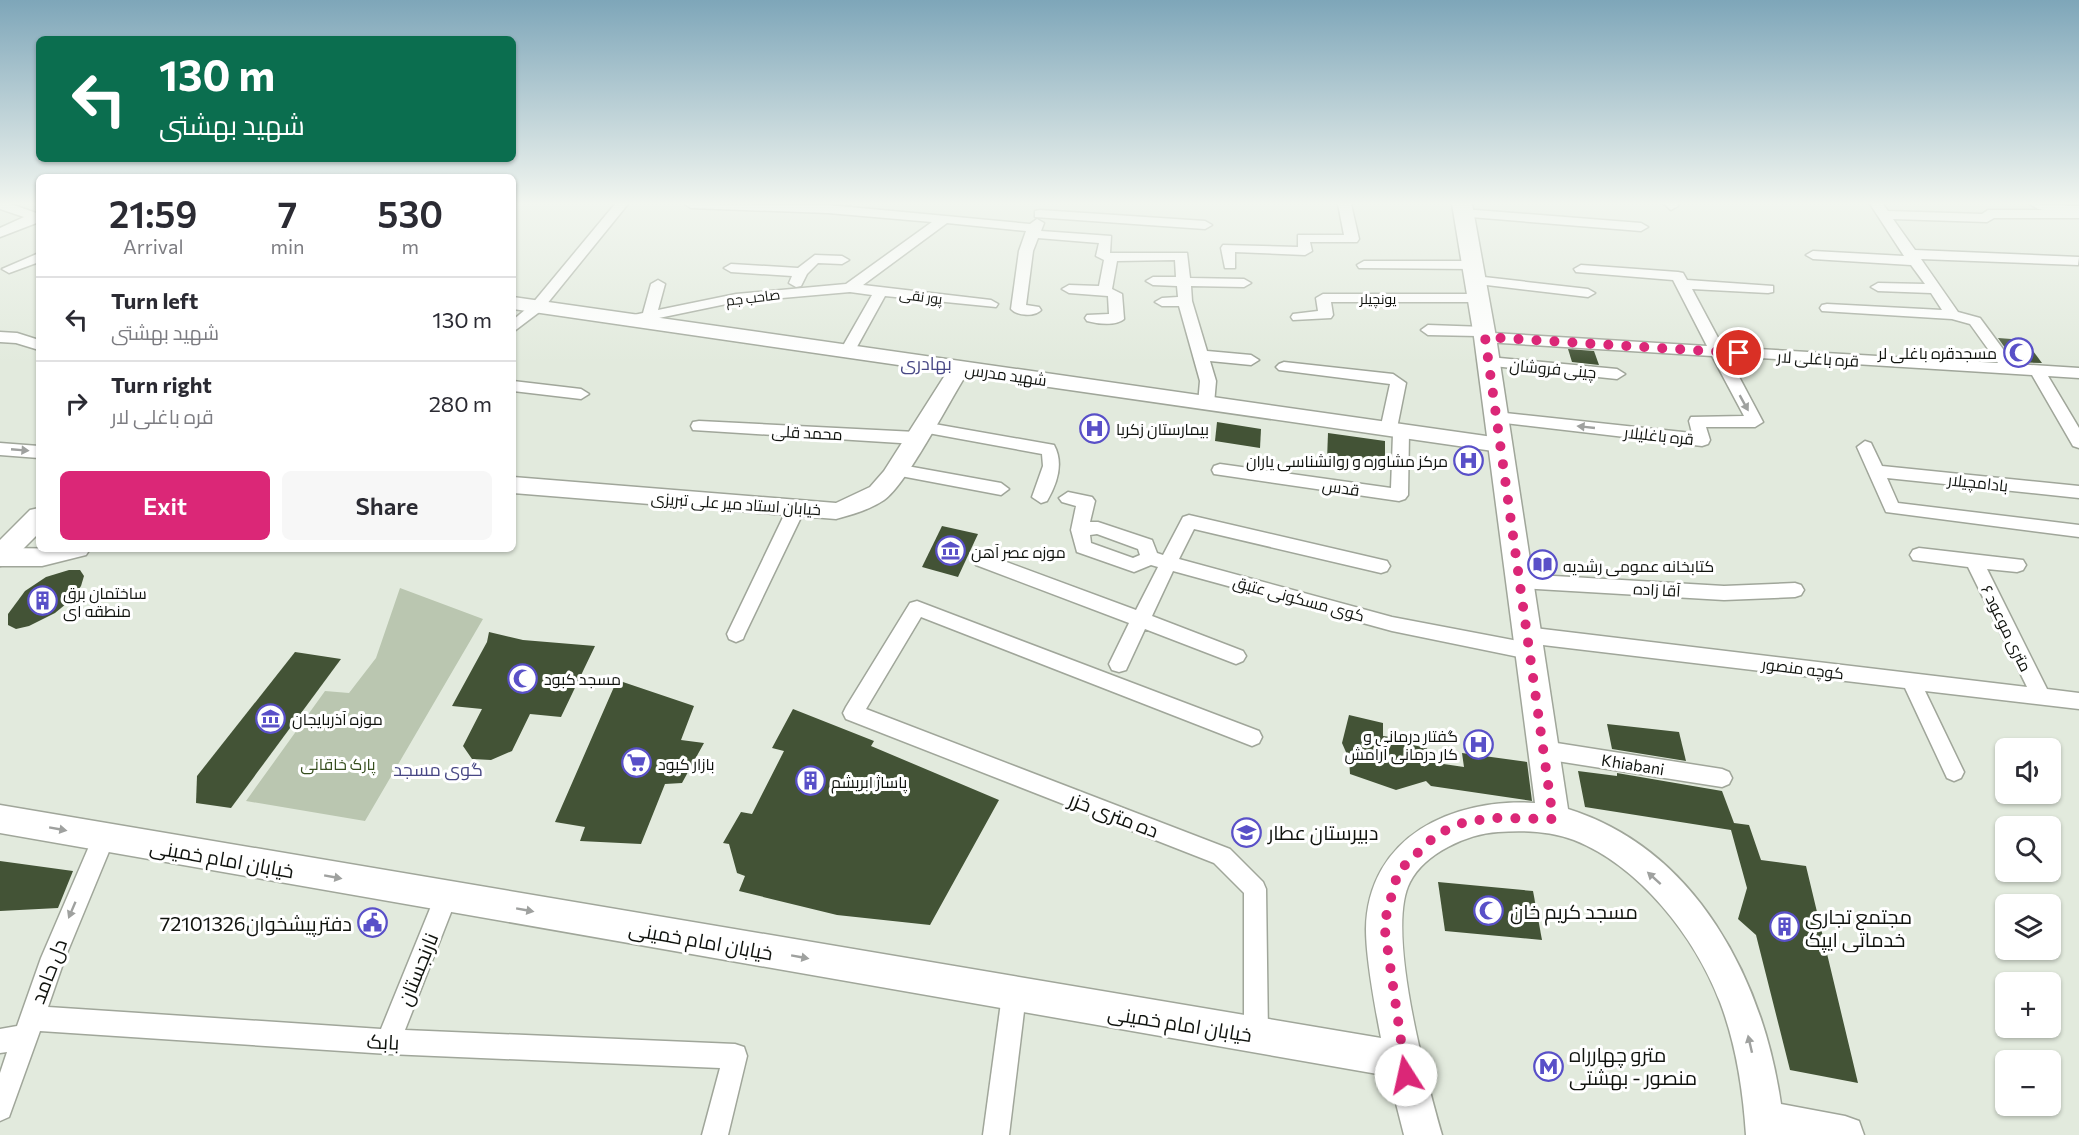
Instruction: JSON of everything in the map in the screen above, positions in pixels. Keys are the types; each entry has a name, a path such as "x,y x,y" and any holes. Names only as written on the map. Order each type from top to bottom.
{"main road":[{"path":"1471,257 1486,344 1553,819"},
{"name":"شهید مدرس","path":"516,304 640,318 960,368 1500,445"},
{"name":"خیابان استاد میر علی تبریزی","path":"516,485 836,511 859,504 878,493 896,470 960,368"},
{"path":"0,557 36,520"},
{"path":"0,557 42,557 64,552"},
{"path":"1423,1135 1402,1060 1384,924 1398,872 1437,834 1465,822 1494,818 1553,819 1582,828 1636,861 1660,883 1702,933 1726,972 1750,1041 1765,1127 1845,1135"},
{"name":"خیابان امام خمینی","path":"0,819 1402,1060"}],"street":[{"path":"516,324 537,307 578,257"},
{"path":"850,288 892,257"},
{"path":"1029,257 1018,309 1034,310"},
{"path":"1092,318 1117,319 1110,292 1111,257"},
{"path":"1182,257 1185,301 1208,381 1206,404"},
{"path":"1229,257 1230,265"},
{"path":"1878,257 2078,261"},
{"path":"9,269 36,258"},
{"path":"1912,258 1953,315"},
{"path":"792,292 801,272 815,259 842,260"},
{"path":"731,268 751,263 801,272"},
{"path":"1364,265 1475,281 1588,293"},
{"path":"1581,269 1678,276 1716,352"},
{"path":"1154,281 1244,282"},
{"name":"یونچیلر","path":"1298,317 1333,314 1323,298 1475,281"},
{"path":"640,318 658,284"},
{"path":"1682,284 1768,289"},
{"path":"1878,287 1934,289"},
{"name":"پور نقی","path":"850,288 991,304"},
{"name":"صاحب جم","path":"640,318 736,298 850,288"},
{"path":"1069,289 1110,292"},
{"path":"848,351 881,291"},
{"path":"1162,302 1185,301"},
{"path":"1827,308 1953,315 1975,321 2010,369"},
{"path":"1428,330 1486,344"},
{"path":"0,337 17,338 36,344"},
{"name":"قره باغلی لار","path":"1486,344 1716,352 2079,373"},
{"name":"چینی فروشان","path":"1486,344 1617,374"},
{"name":"قره باغلیلار","path":"1496,417 1702,440 1697,421 1755,422 1716,352"},
{"path":"1202,355 1251,360"},
{"path":"1284,366 1393,379 1398,383 1394,431"},
{"path":"2037,370 2079,442"},
{"path":"516,386 581,394"},
{"name":"محمد قلی","path":"699,426 920,432 1048,449 1052,454 1052,462 1041,497"},
{"name":"قدس","path":"1220,470 1399,495 1394,431"},
{"path":"1865,447 1892,508 2079,531"},
{"path":"0,449 36,452"},
{"path":"896,470 1001,489"},
{"name":"بادامچیلار","path":"1877,471 2079,492"},
{"name":"کوی مسکونی عتیق","path":"1068,498 1086,501 1080,530 1098,528 1146,546 1159,561 1392,624 1527,643"},
{"path":"736,634 796,509"},
{"path":"1119,664 1141,619 1159,561 1189,521 1381,566"},
{"path":"1919,555 2017,565"},
{"path":"982,560 1236,656"},
{"name":"۶ متری موعود","path":"1974,560 2041,696"},
{"name":"آقا زاده","path":"1519,581 1724,593 1795,590"},
{"name":"ده متری خزر","path":"1252,737 917,608 871,688 853,713 1222,855 1255,889 1256,1035"},
{"name":"کوچه منصور","path":"1527,643 2079,700"},
{"path":"1911,681 1954,772"},
{"name":"Khiabani","path":"1544,750 1722,778"},
{"name":"دل حامد","path":"0,1108 18,1032 104,837"},
{"name":"نارنجستان","path":"388,1042 446,897"},
{"path":"996,1135 1014,995"},
{"name":"بابک","path":"18,1032 388,1042 735,1056 715,1135"}],"green space":[{"name":"پارک خاقانی","path":"400,588 483,619 365,821 246,801 325,691 349,693 376,658"}],"building":[{"name":"مسجدقره باغلی لر","path":"1998,338 2025,340 2042,363 2015,362"},
{"path":"1568,349 1594,351 1599,365 1572,362"},
{"path":"1217,422 1261,429 1260,448 1215,441"},
{"path":"1328,433 1385,441 1385,469 1327,460"},
{"name":"موزه عصر آهن","path":"942,526 978,534 958,577 922,567"},
{"name":"ساختمان برق منطقه ای","path":"69,570 80,570 84,576 81,586 72,599 55,613 29,626 16,629 8,625 8,614 25,591 46,577"},
{"name":"مسجد کبود","path":"489,632 523,640 595,646 561,717 530,714 512,751 491,760 472,759 463,746 482,709 452,706 487,642"},
{"name":"موزه آذربایجان","path":"295,652 341,659 231,808 196,803 197,776"},
{"name":"بازار کبود","path":"617,680 694,706 681,740 704,743 682,783 665,784 641,844 580,841 585,827 555,822"},
{"path":"793,709 874,741 871,746 999,800 930,925 837,915 739,891 745,876 737,873 729,844 723,843 741,812 752,814 784,751 772,748"},
{"path":"1349,715 1383,723 1383,736 1406,739 1408,744 1427,748 1430,762 1464,767 1462,753 1527,762 1532,801 1431,786 1426,781 1396,790 1350,774 1349,759 1342,743"},
{"path":"1607,724 1679,732 1686,761 1612,749"},
{"name":"مجتمع تجاری خدماتی ایپک","path":"1578,771 1617,776 1617,773 1722,791 1734,823 1749,825 1761,860 1806,866 1858,1083 1790,1070 1756,935 1738,919 1747,888 1731,830 1585,807"},
{"path":"0,861 73,871 58,908 0,911"},
{"name":"مسجد کریم خان","path":"1438,882 1533,891 1542,940 1445,931"}],"place":[{"name":"مسجدقره باغلی لر","path":"2018,352"},
{"name":"بیمارستان زکریا","path":"1095,428"},
{"name":"مرکز مشاوره و روانشناسی یاران","path":"1469,460"},
{"name":"موزه عصر آهن","path":"950,551"},
{"name":"کتابخانه عمومی رشدیه","path":"1542,565"},
{"name":"ساختمان برق منطقه ای","path":"42,601"},
{"name":"مسجد کبود","path":"523,678"},
{"name":"موزه آذربایجان","path":"271,718"},
{"name":"گفتار درمانی و کار درمانی آرامش","path":"1479,744"},
{"name":"بازار کبود","path":"637,763"},
{"name":"پاساژ ابریشم","path":"810,781"},
{"name":"دبیرستان عطار","path":"1247,832"},
{"name":"مسجد کریم خان","path":"1489,911"},
{"name":"دفترپیشخوان72101326","path":"373,923"},
{"name":"مجتمع تجاری خدماتی ایپک","path":"1784,927"},
{"name":"مترو چهارراه منصور - بهشتی","path":"1548,1066"}],"district":[{"name":"بهادری","path":"926,363"},
{"name":"گوی مسجد","path":"438,769"}],"route":[{"path":"1406,1075 1390,978 1384,924 1398,872 1416,851 1437,834 1465,822 1494,818 1553,819 1485,337 1739,353"}]}
